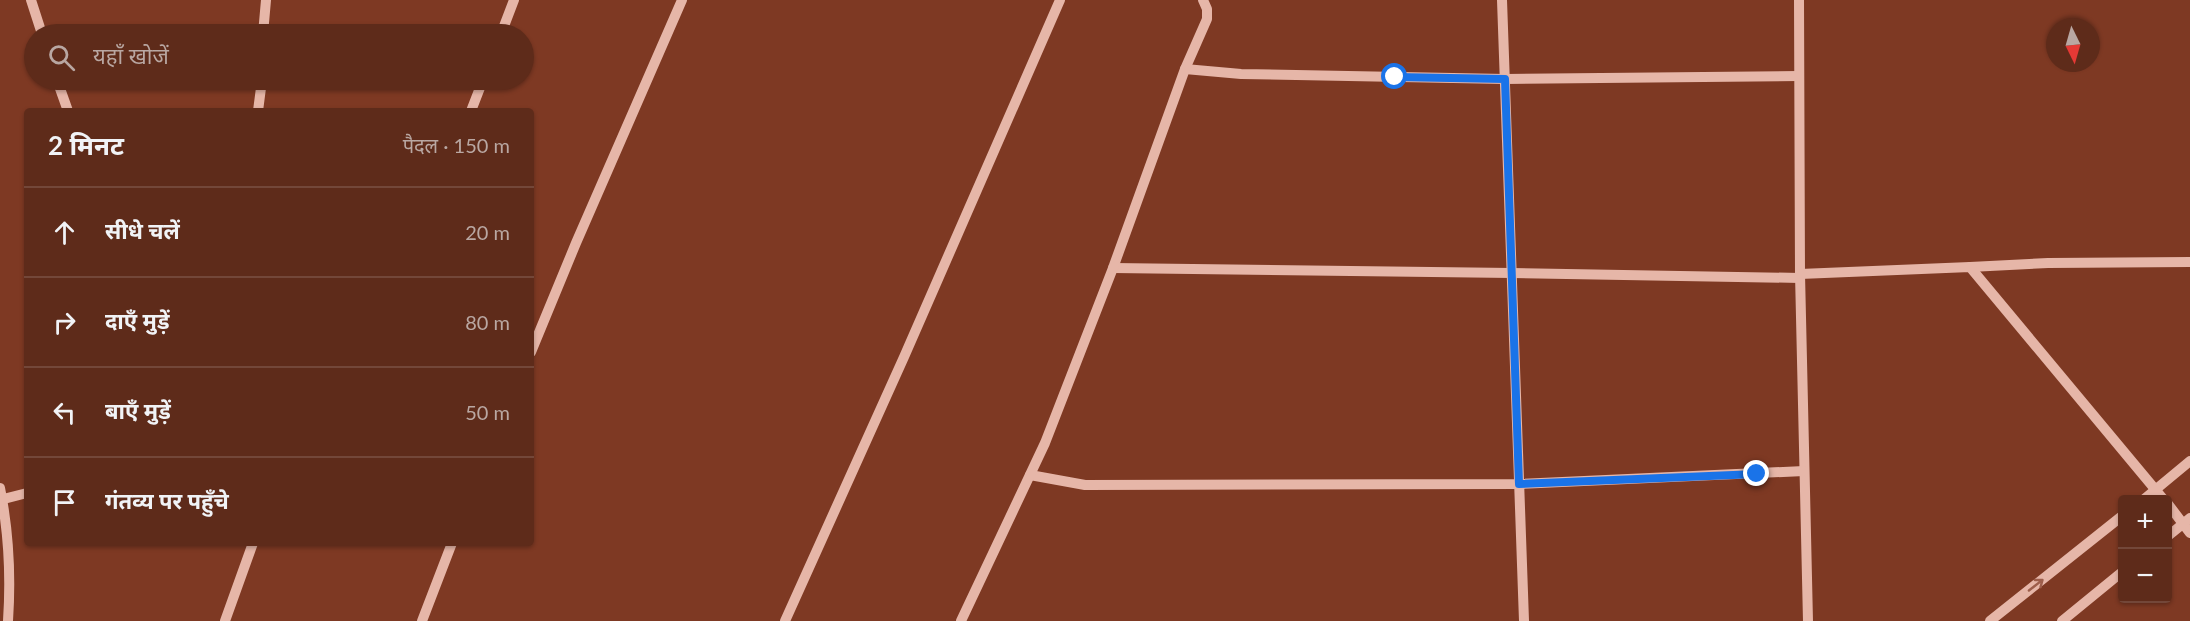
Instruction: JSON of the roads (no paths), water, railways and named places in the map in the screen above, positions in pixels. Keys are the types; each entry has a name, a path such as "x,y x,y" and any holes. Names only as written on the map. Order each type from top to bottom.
{"street":[{"path":"31,0 39,24"},
{"path":"264,24 266,0"},
{"path":"505,24 514,0"},
{"path":"534,345 682,0"},
{"path":"785,621 909,346 1060,0"},
{"path":"961,621 1045,443 1113,268 1185,69 1207,19 1203,0"},
{"path":"1502,0 1524,621"},
{"path":"1798,0 1800,276 1808,621"},
{"path":"1185,69 1241,74 1505,79 1799,76"},
{"path":"61,90 67,108"},
{"path":"258,108 261,90"},
{"path":"472,108 479,90"},
{"path":"1113,268 1800,276 2048,263 2190,262"},
{"path":"1970,267 2160,495"},
{"path":"2148,495 2190,461"},
{"path":"1030,475 1085,484 1519,484 1804,471"},
{"path":"8,621 10,583 7,533 1,496 24,494"},
{"path":"2172,508 2188,524 2172,534"},
{"path":"1990,621 2118,519"},
{"path":"225,621 252,546"},
{"path":"422,621 451,546"},
{"path":"2062,621 2118,575"}]}
